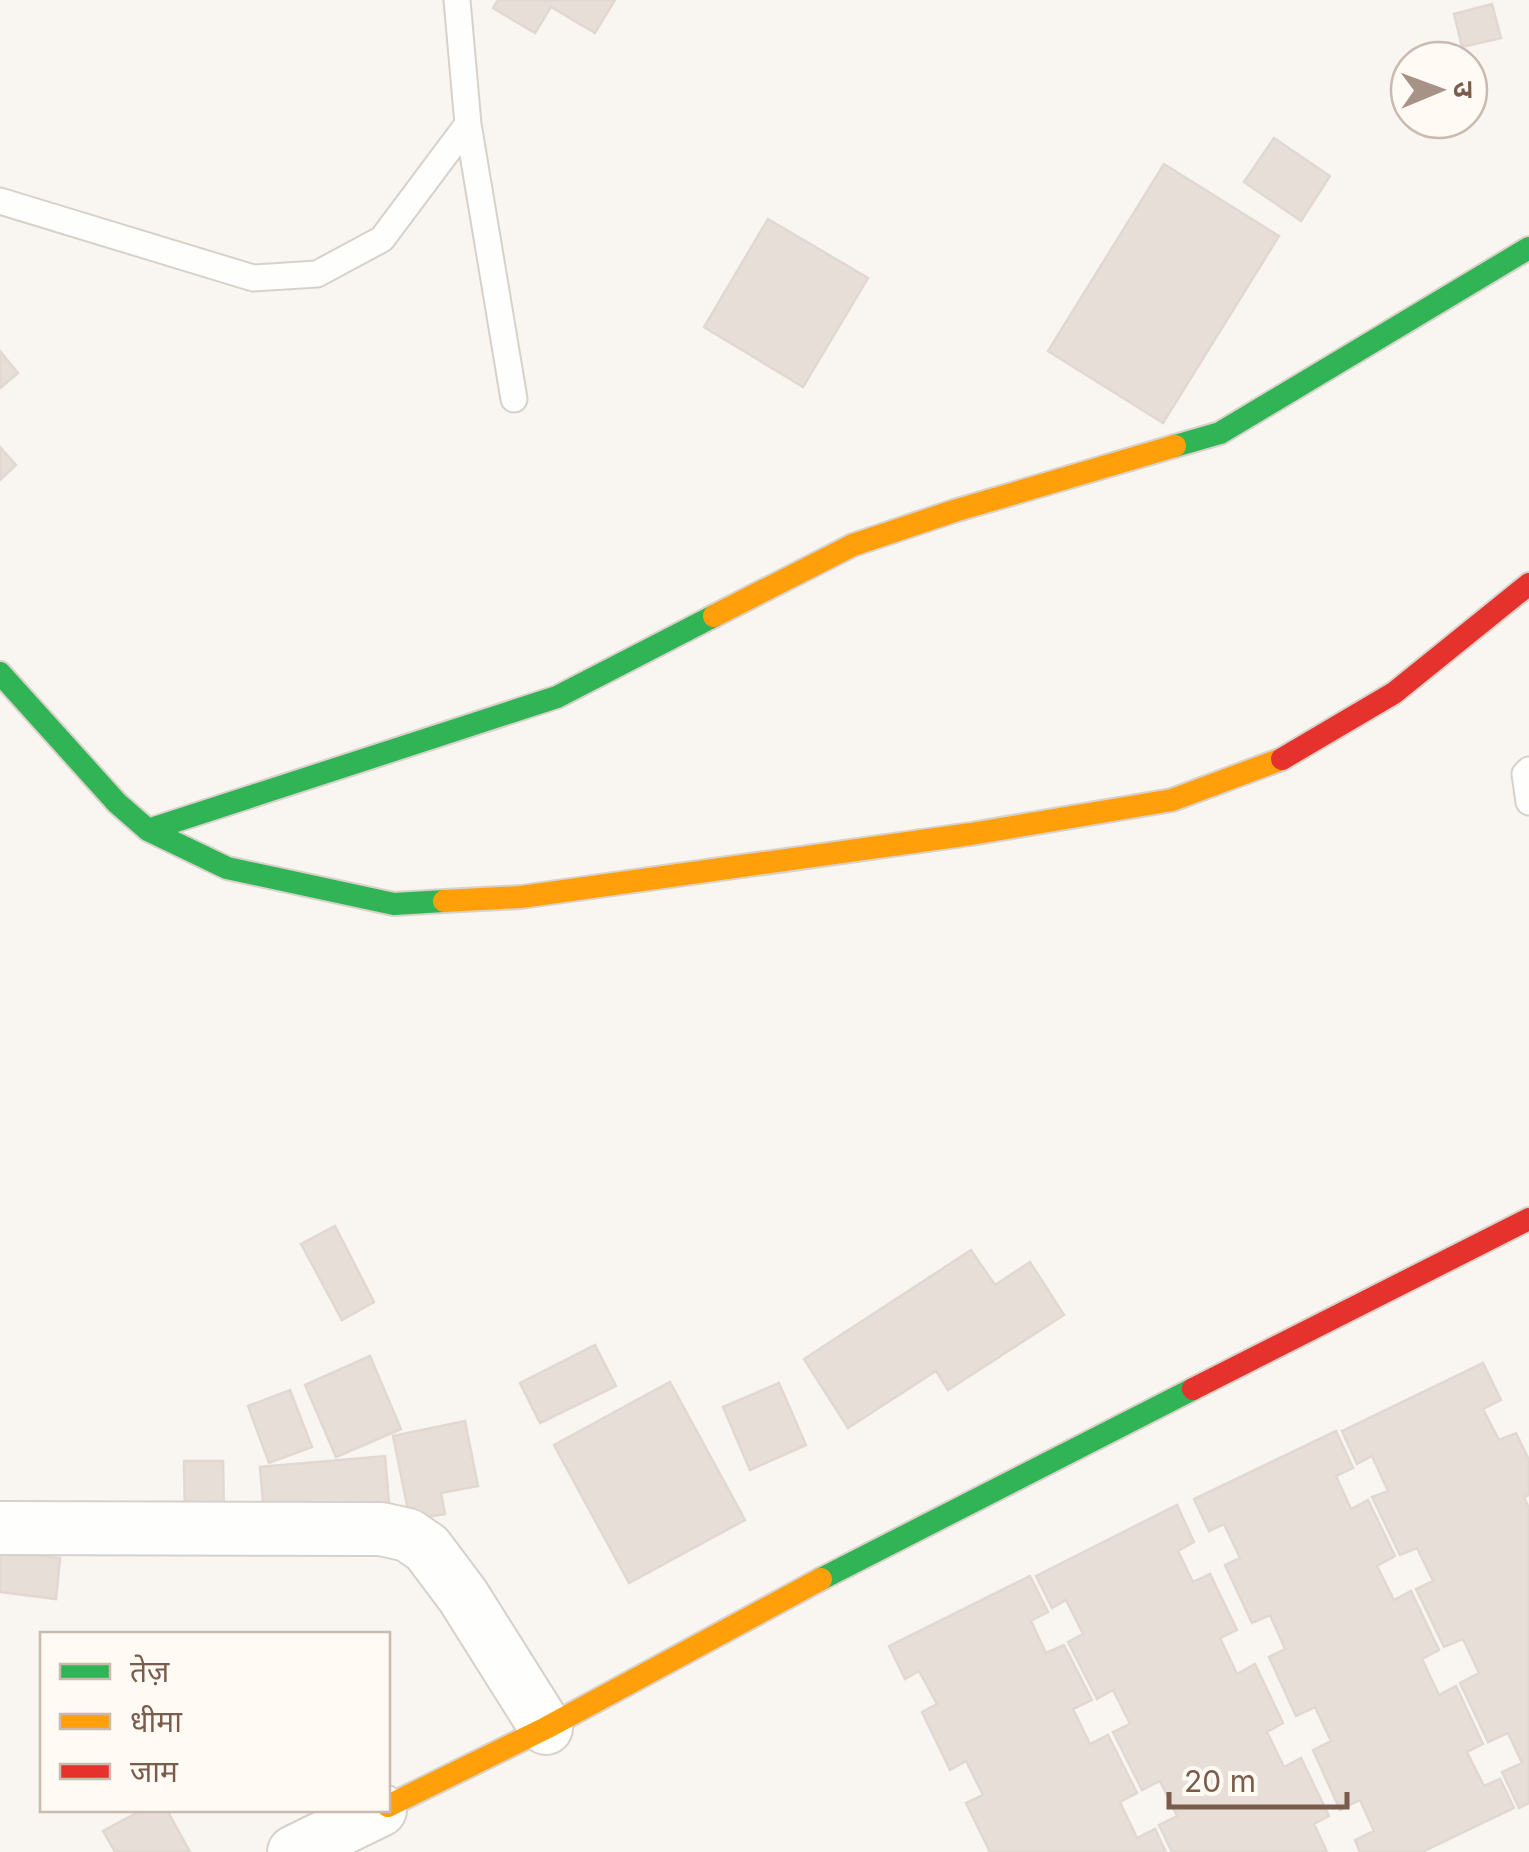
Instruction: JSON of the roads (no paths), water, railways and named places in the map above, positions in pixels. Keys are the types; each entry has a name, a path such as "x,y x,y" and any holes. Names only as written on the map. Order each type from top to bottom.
{"street":[{"path":"148,830 557,696 854,545 1220,432 1529,248"},
{"path":"0,673 117,803 148,830 227,868 394,904 521,897 971,834 1172,800 1274,764 1394,693 1529,584"},
{"path":"390,1805 546,1728 848,1564 1529,1219"},
{"path":"0,1528 381,1529 408,1535 427,1548 463,1596 546,1728"},
{"path":"294,1852 376,1812"}],"lane":[{"path":"458,0 468,124 514,399"},
{"path":"5,208 253,278 317,274 382,239 468,124"},
{"path":"1529,770 1529,802"}]}
